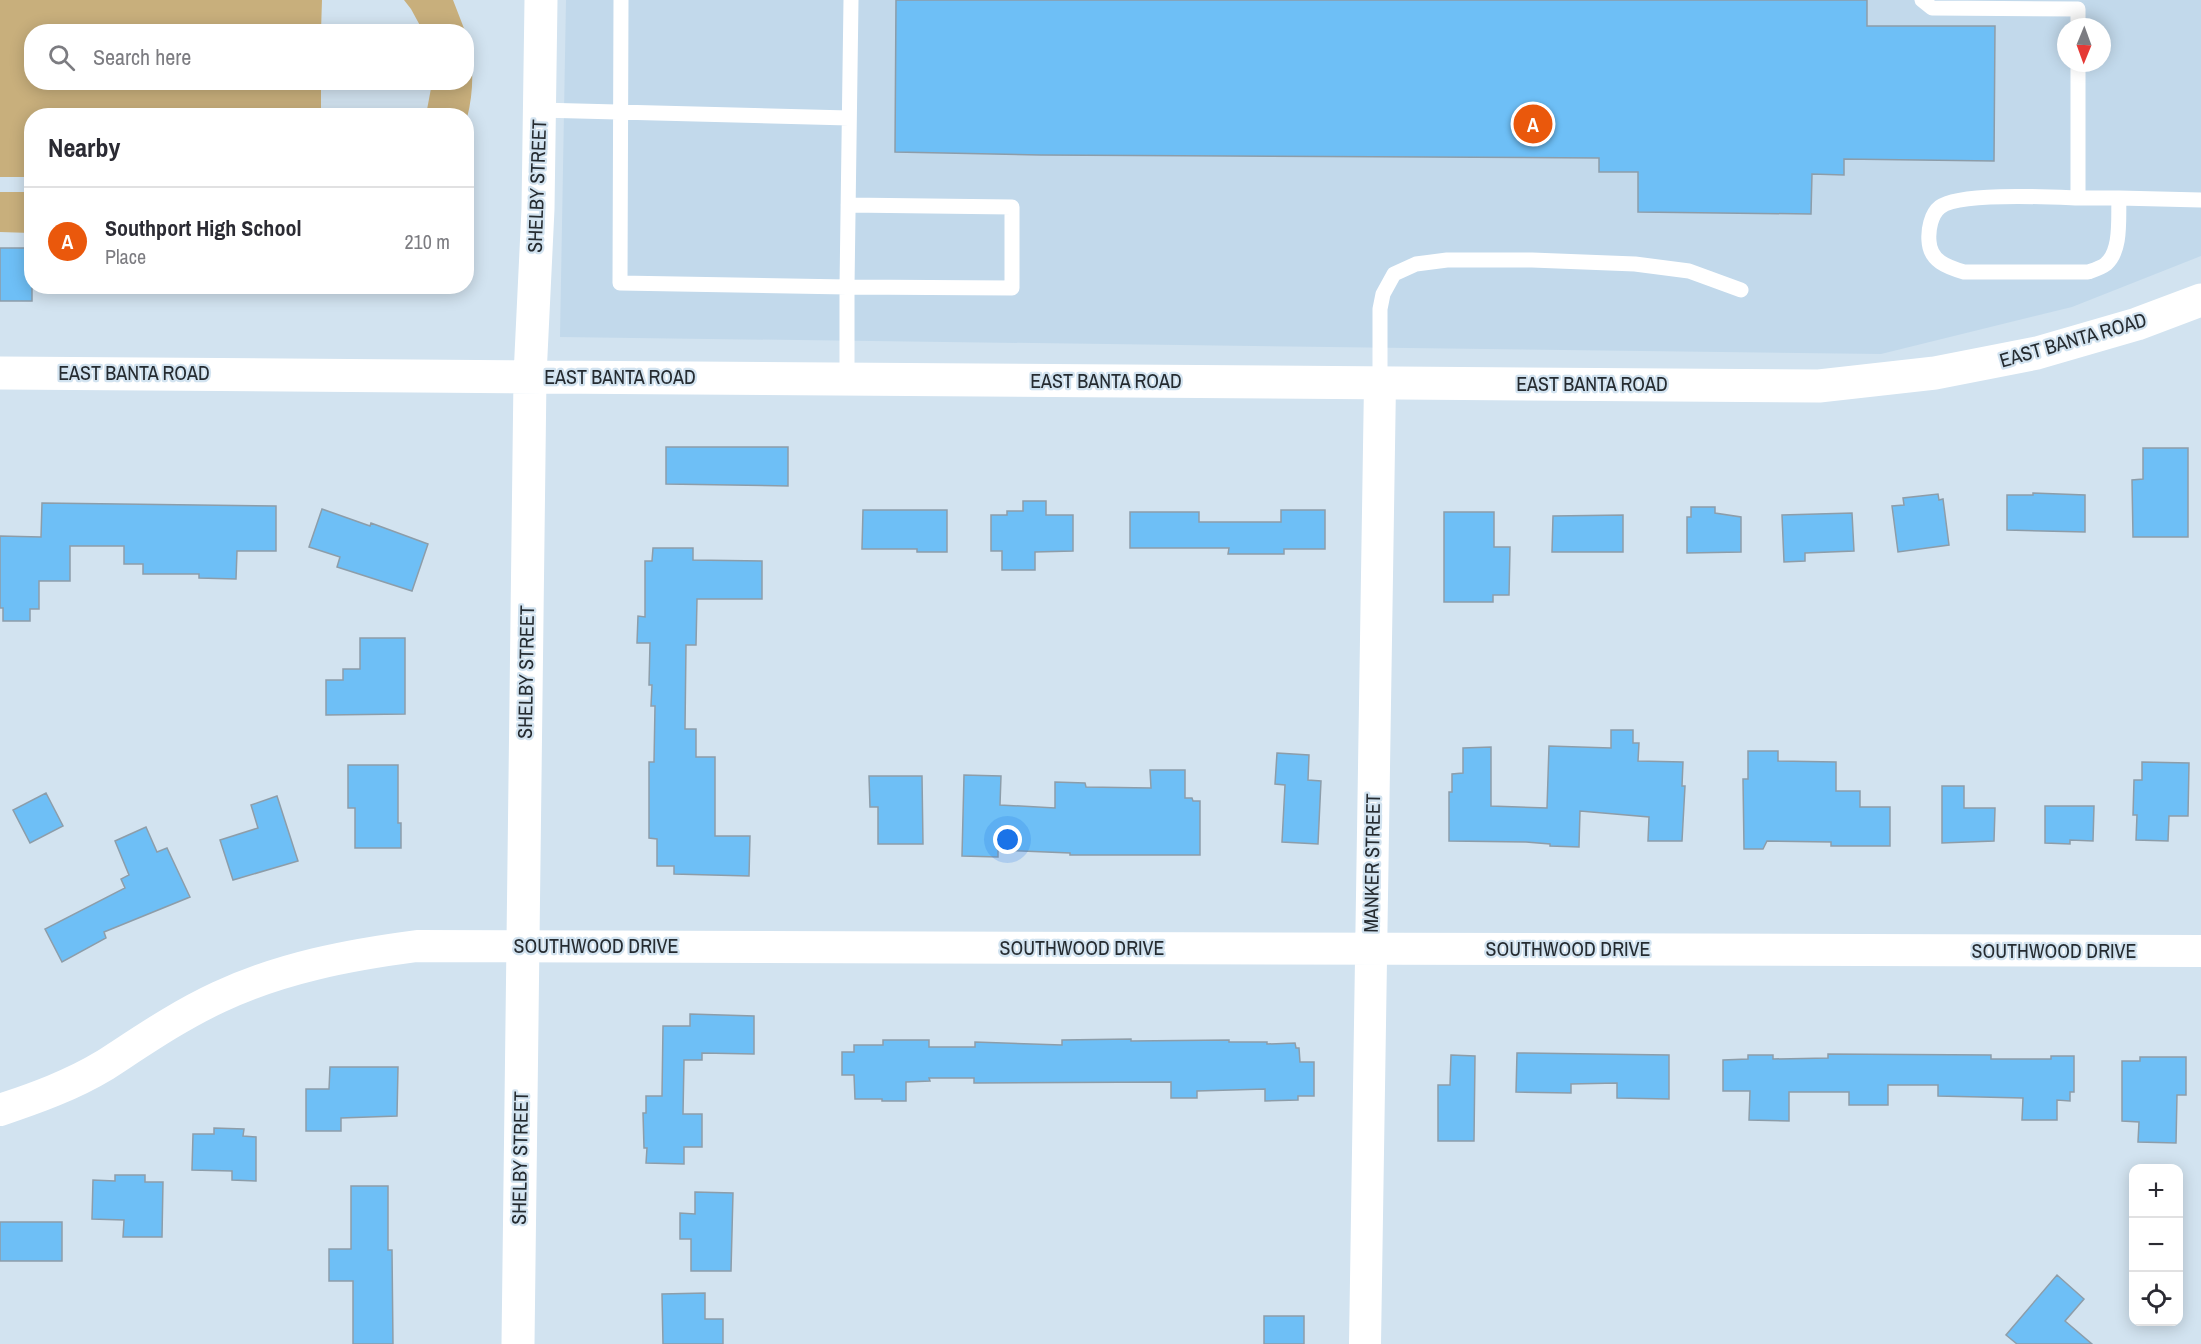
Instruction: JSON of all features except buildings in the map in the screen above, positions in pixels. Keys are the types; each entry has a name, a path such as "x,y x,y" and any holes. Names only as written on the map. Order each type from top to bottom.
{"street":[{"name":"SHELBY STREET","path":"518,1344 530,376 538,209 542,0"},
{"name":"EAST BANTA ROAD","path":"0,373 1819,386 1870,382 1986,364 2037,353 2137,324 2201,300"},
{"name":"MANKER STREET","path":"1365,1344 1380,383"},
{"name":"SOUTHWOOD DRIVE","path":"0,1110 58,1089 104,1065 184,1015 220,996 280,973 354,954 442,944 2201,951"}],"lane":[{"path":"621,0 620,284 1012,288 1012,207 848,205"},
{"path":"847,379 851,0"},
{"path":"1922,0 1932,8 2078,9 2078,18"},
{"path":"2078,72 2078,198"},
{"path":"539,111 849,118"},
{"path":"2119,198 2116,244 2111,259 2103,266 2088,272 1964,272 1947,267 1933,256 1929,244 1933,217 1941,206 1961,200 1996,197 2119,198 2201,200"},
{"path":"1380,383 1380,309 1383,294 1394,274 1416,264 1447,260 1532,260 1635,264 1689,271 1741,290"}],"shaded area":[{"path":"0,0 322,0 321,24 24,24 24,90 321,90 321,108 24,108 24,177 0,177"},
{"path":"404,0 453,0 462,24 419,24"},
{"path":"566,0 2201,0 2201,256 2072,307 1881,354 560,337"},
{"path":"431,90 471,90 469,108 427,108"},
{"path":"0,192 24,192 24,233 0,232"}],"place":[{"name":"Southport High School","path":"1533,124"}]}
